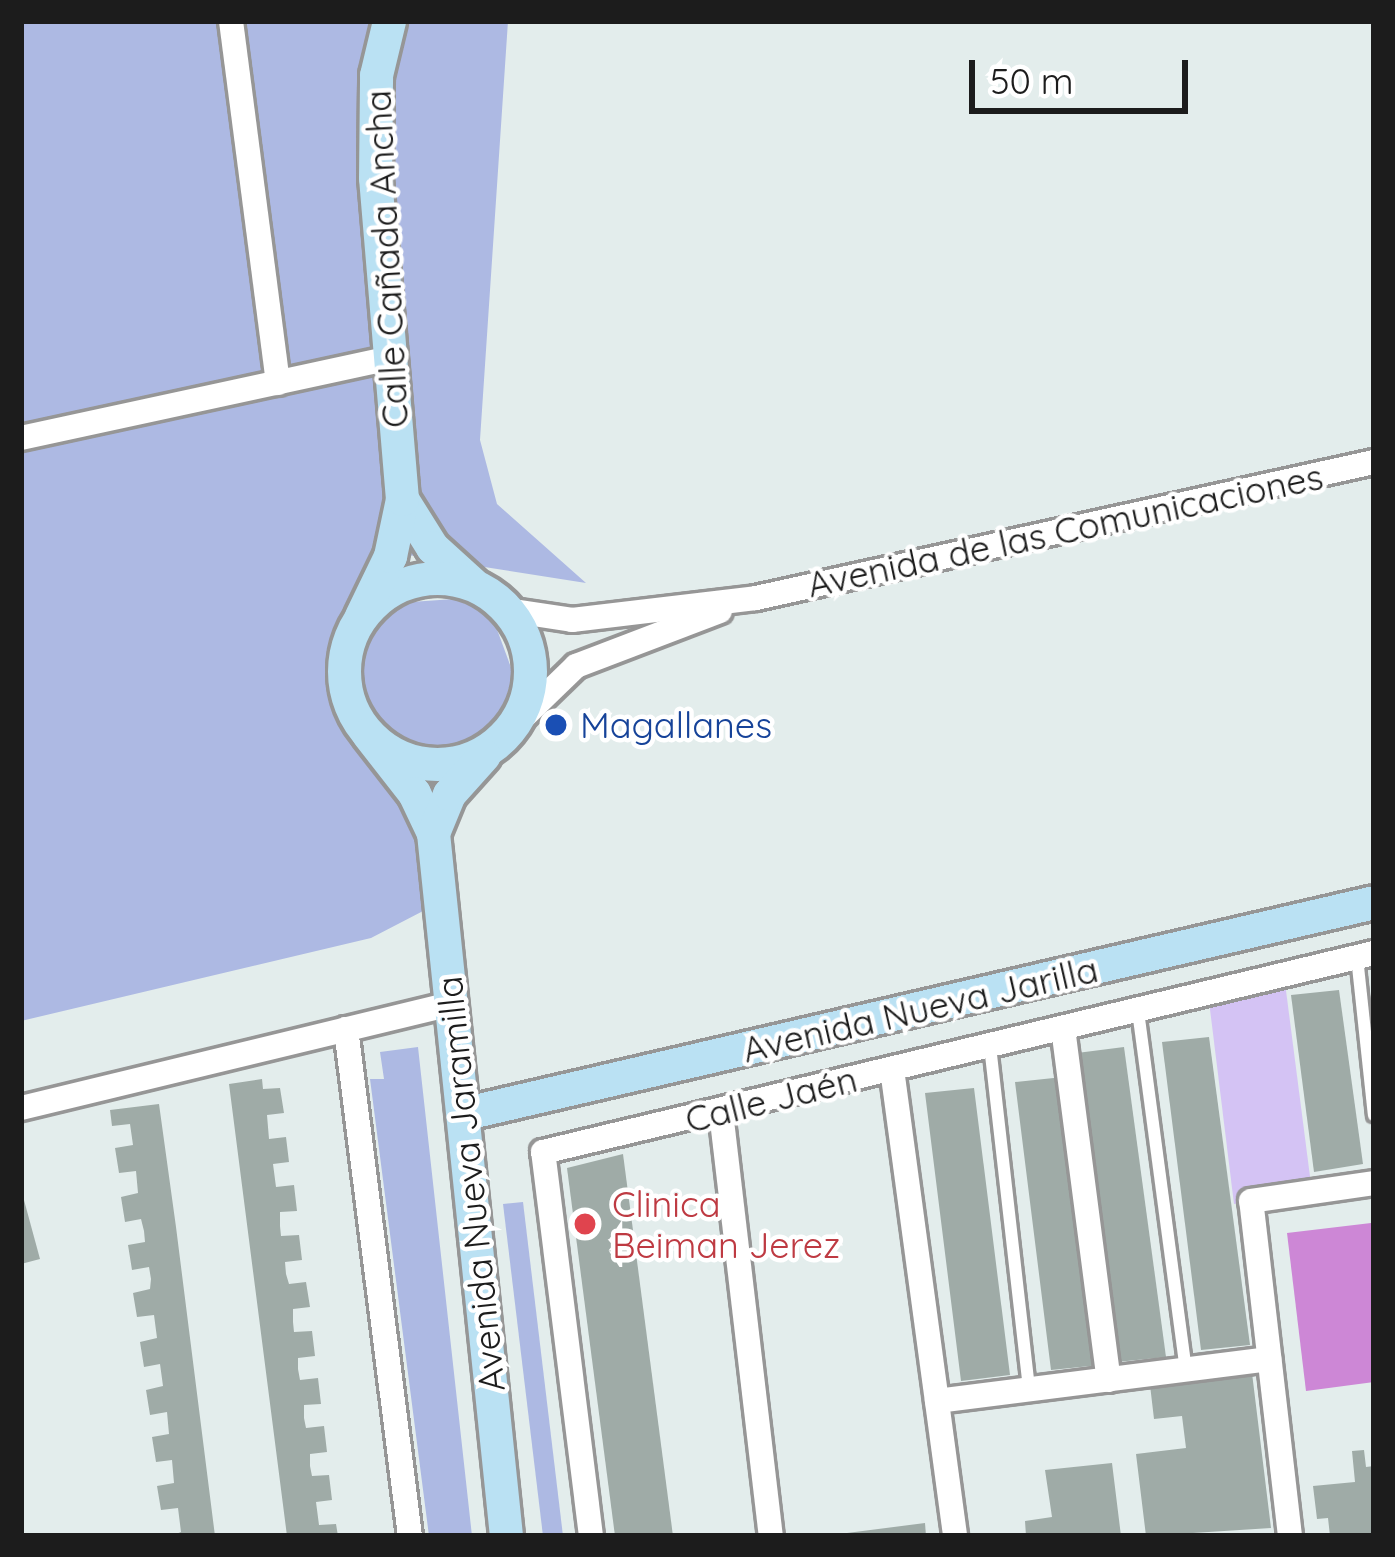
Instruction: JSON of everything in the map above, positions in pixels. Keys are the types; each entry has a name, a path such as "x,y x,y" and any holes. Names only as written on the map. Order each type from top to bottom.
{"street":[{"path":"231,21 278,383"},
{"name":"Calle Cañada Ancha","path":"361,616 390,556 402,499 386,359 375,178 376,75 389,21"},
{"path":"21,438 386,359"},
{"name":"Avenida de las Comunicaciones","path":"507,610 572,620 756,598 1374,462"},
{"name":"Calle Cañada Ancha","path":"402,499 432,547 478,588"},
{"path":"433,833 449,794 499,740 530,682 529,656 507,610 478,588 440,579 401,584 361,616 343,676 368,734 424,763 499,740"},
{"name":"Avenida de las Comunicaciones","path":"499,740 576,666 756,598"},
{"name":"Avenida Nueva Jaramilla","path":"368,734 414,793 433,833 466,1113 506,1536"},
{"name":"Avenida Nueva Jarilla","path":"466,1113 1374,902"},
{"name":"Calle Jaén","path":"591,1536 543,1152 1366,955"},
{"path":"21,1108 451,1004"},
{"path":"1063,1028 1108,1380"},
{"path":"346,1029 410,1536"},
{"path":"892,1069 956,1536"},
{"path":"721,1112 771,1536"},
{"path":"1290,1536 1251,1201 1374,1184"},
{"path":"937,1401 1270,1359"}],"lane":[{"path":"1366,955 1374,1115"},
{"path":"1138,1011 1186,1371"},
{"path":"990,1046 1029,1391"}],"shaded area":[{"path":"21,21 508,21 480,440 497,504 586,583 408,555 411,602 454,599 474,607 495,624 513,673 503,710 486,730 453,747 418,746 425,910 371,938 21,1021"},
{"path":"1284,975 1312,1192 1234,1204 1208,993"},
{"path":"418,1047 472,1536 429,1536 370,1079 384,1079 380,1052"},
{"path":"523,1202 563,1536 543,1536 503,1204"},
{"path":"1371,1223 1374,1382 1306,1391 1287,1233"}],"building":[{"path":"1339,990 1363,1164 1314,1172 1291,995"},
{"path":"1209,1037 1250,1345 1201,1350 1162,1042"},
{"path":"1124,1047 1166,1357 1117,1362 1077,1053"},
{"path":"1063,1077 1100,1365 1051,1370 1015,1082"},
{"path":"262,1079 263,1089 280,1088 284,1113 267,1115 269,1139 286,1137 289,1162 273,1164 276,1187 294,1185 297,1211 280,1212 281,1236 299,1235 302,1260 285,1262 286,1274 289,1284 306,1282 310,1307 293,1309 293,1322 294,1332 312,1331 315,1356 298,1358 298,1369 300,1380 318,1378 321,1404 304,1405 304,1418 306,1428 324,1426 327,1452 310,1454 312,1476 329,1475 332,1500 316,1502 319,1525 336,1524 338,1536 287,1536 229,1084"},
{"path":"974,1088 1010,1375 961,1381 925,1093"},
{"path":"159,1104 215,1536 171,1536 181,1532 178,1508 161,1510 157,1486 174,1483 172,1460 156,1462 152,1437 169,1434 167,1412 150,1415 146,1390 163,1386 160,1364 144,1367 140,1342 157,1338 154,1315 137,1317 133,1293 150,1289 151,1279 149,1267 132,1270 128,1245 145,1242 144,1231 141,1219 125,1222 121,1197 138,1193 136,1171 119,1173 115,1148 133,1145 130,1124 112,1126 110,1110"},
{"path":"623,1154 673,1536 615,1536 567,1168"},
{"path":"21,1189 40,1259 21,1264"},
{"path":"1252,1373 1271,1528 1146,1536 1136,1454 1186,1448 1182,1416 1154,1419 1150,1385"},
{"path":"1364,1450 1366,1467 1374,1466 1374,1536 1330,1536 1328,1518 1317,1519 1313,1486 1355,1482 1352,1451"},
{"path":"1112,1463 1121,1536 1026,1536 1025,1521 1052,1517 1045,1470"},
{"path":"925,1523 926,1536 847,1536 847,1533"}],"place":[{"name":"Magallanes","path":"556,725"},
{"name":"Clinica Beiman Jerez","path":"585,1224"}]}
